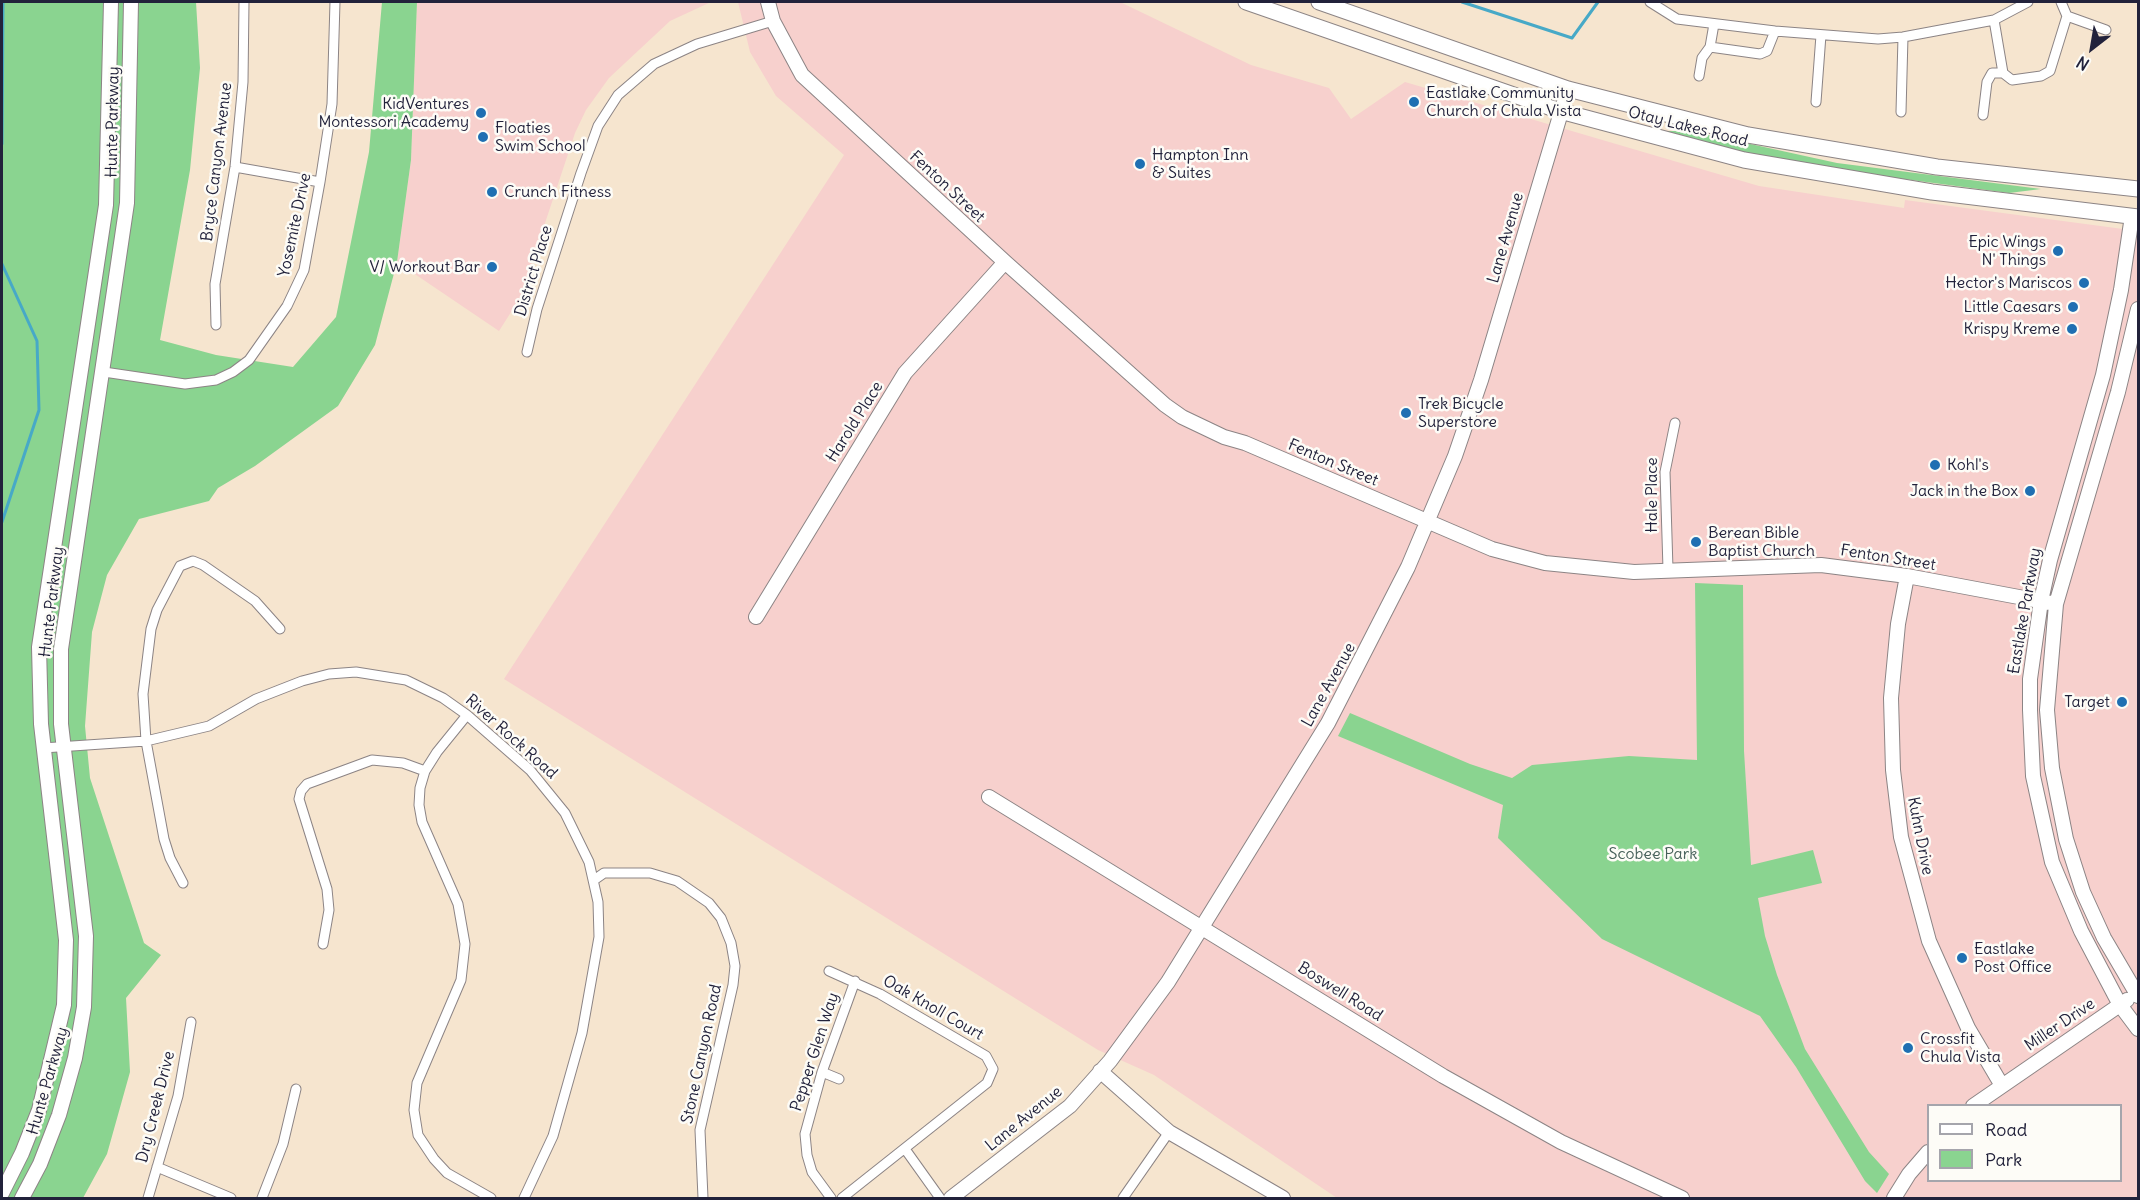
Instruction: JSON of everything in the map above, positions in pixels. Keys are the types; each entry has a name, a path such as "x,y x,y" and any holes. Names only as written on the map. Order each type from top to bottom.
{"main road":[{"name":"Hunte Parkway","path":"2,1193 22,1153 39,1110 64,1005 66,940 43,748 39,647 106,205 111,2"},
{"name":"Hunte Parkway","path":"22,1198 40,1164 59,1115 75,1058 84,1007 86,936 64,747 61,649 128,203 131,2"},
{"name":"Fenton Street","path":"768,2 773,21 802,75 1005,262 1165,405 1182,417 1492,549 1545,563 1627,572 1821,565 1907,576 2056,604"},
{"name":"Otay Lakes Road","path":"1246,2 1560,111 1712,153 1832,177 2135,217"},
{"name":"Otay Lakes Road","path":"1319,2 1568,89 1706,125 1839,153 1937,167 2138,185"},
{"name":"Lane Avenue","path":"951,1198 1063,1112 1110,1061 1168,981 1202,928 1347,688 1408,567 1455,456 1481,380 1568,89"},
{"name":"Eastlake Parkway","path":"2138,185 2135,217 2103,375 2041,601 2030,680 2030,710 2033,776 2052,862 2071,907 2120,1005 2139,1029"},
{"name":"Harold Place","path":"756,617 905,373 1005,262"},
{"name":"Eastlake Parkway","path":"2137,994 2104,938 2083,892 2064,829 2052,768 2047,710 2056,604 2118,392 2139,309"},
{"name":"Kuhn Drive","path":"1907,576 1898,624 1891,698 1893,770 1901,837 1929,941 1968,1028 2001,1084"},
{"name":"Boswell Road","path":"989,797 1443,1076 1561,1142 1682,1198"},
{"name":"Miller Drive","path":"1976,1104 2001,1084 2137,994"},
{"path":"1100,1071 1168,1132 1276,1196"},
{"path":"1894,1198 1909,1174 1927,1154"}],"street":[{"name":"Bryce Canyon Avenue","path":"216,325 215,284 235,168 243,82 244,2"},
{"name":"Yosemite Drive","path":"104,372 196,384 216,381 241,367 255,353 296,292 304,270 332,104 335,2"},
{"path":"1650,2 1677,19 1775,31 1878,39 1903,37 1994,20 2028,2"},
{"path":"1983,115 1987,82 1992,74 2002,73 2012,80 2020,80 2050,71 2067,16 2061,2"},
{"path":"2067,16 2106,30"},
{"path":"1994,20 2002,73"},
{"name":"District Place","path":"527,352 537,309 581,173 598,126 618,94 654,64 697,44 773,21"},
{"path":"1699,76 1702,58 1710,47 1714,24"},
{"path":"1710,47 1761,54 1767,51 1775,31"},
{"path":"1816,102 1821,35"},
{"path":"1901,112 1903,37"},
{"path":"235,168 320,182"},
{"name":"Hale Place","path":"1668,569 1665,472 1675,423"},
{"path":"183,883 170,858 164,839 142,706 151,629 157,610 180,566 193,561 203,565 255,601 279,629"},
{"name":"River Rock Road","path":"43,748 146,741 209,726 265,696 302,681 342,672 375,673 406,680 443,698 467,715 530,770 556,801 577,837 594,880 598,908 598,952 582,1033 553,1136 524,1198"},
{"path":"467,715 437,752 425,771 420,788 420,814 458,904 464,930 465,963 456,995 417,1083 413,1101 414,1120 425,1149 438,1164 491,1198"},
{"path":"323,944 329,910 327,888 299,799 301,791 307,784 372,760 403,763 425,771"},
{"name":"Stone Canyon Road","path":"594,880 604,873 650,873 677,881 709,903 721,918 731,943 735,966 733,985 700,1130 703,1198"},
{"name":"Oak Knoll Court","path":"829,971 855,981 986,1056 992,1065 993,1073 990,1080 905,1149"},
{"name":"Pepper Glen Way","path":"831,1198 812,1172 805,1145 807,1124 822,1072 855,981"},
{"name":"Dry Creek Drive","path":"148,1198 178,1096 191,1022"},
{"path":"822,1072 839,1079"},
{"path":"262,1198 283,1144 296,1089"},
{"path":"1123,1198 1168,1132"},
{"path":"842,1198 905,1149 940,1198"},
{"path":"157,1167 231,1198"}],"shaded area":[{"path":"417,2 711,2 670,21 609,78 586,110 575,133 520,298 499,331 397,262 411,160"},
{"path":"738,2 1120,2 1251,65 1329,88 1351,119 1405,82 1759,186 1904,208 1905,200 2138,231 2138,1198 1337,1198 1154,1075 1098,1050 504,679 844,155 776,96 750,52"}],"green space":[{"path":"2,2 196,2 200,68 190,170 160,340 216,355 293,367 336,317 369,152 382,2 417,2 411,160 397,262 375,345 338,406 255,466 218,488 209,501 139,519 107,575 92,632 85,726 90,778 144,943 161,955 126,998 130,1072 107,1154 83,1198 2,1198"},
{"path":"1663,131 1691,131 1837,163 2041,189 2009,193 1836,170 1748,153"},
{"name":"Scobee Park","path":"1695,583 1743,585 1744,751 1751,865 1813,850 1822,883 1758,898 1765,936 1805,1049 1869,1152 1889,1174 1877,1193 1865,1181 1796,1067 1760,1016 1602,939 1498,838 1503,805 1338,736 1350,713 1470,764 1512,778 1532,765 1629,756 1697,760"}],"waterway":[{"path":"2,144 3,2"},
{"path":"1462,2 1572,38 1598,2"},
{"path":"2,264 37,341 39,410 2,522"}],"place":[{"name":"Eastlake Community Church of Chula Vista","path":"1414,102"},
{"name":"KidVentures Montessori Academy","path":"481,113"},
{"name":"Floaties Swim School","path":"483,137"},
{"name":"Hampton Inn & Suites","path":"1140,164"},
{"name":"Crunch Fitness","path":"492,192"},
{"name":"Epic Wings N' Things","path":"2058,251"},
{"name":"V/ Workout Bar","path":"492,267"},
{"name":"Hector's Mariscos","path":"2084,283"},
{"name":"Little Caesars","path":"2073,307"},
{"name":"Krispy Kreme","path":"2072,329"},
{"name":"Trek Bicycle Superstore","path":"1406,413"},
{"name":"Kohl's","path":"1935,465"},
{"name":"Jack in the Box","path":"2030,491"},
{"name":"Berean Bible Baptist Church","path":"1696,542"},
{"name":"Target","path":"2122,702"},
{"name":"Eastlake Post Office","path":"1962,958"},
{"name":"Crossfit Chula Vista","path":"1908,1048"}]}
